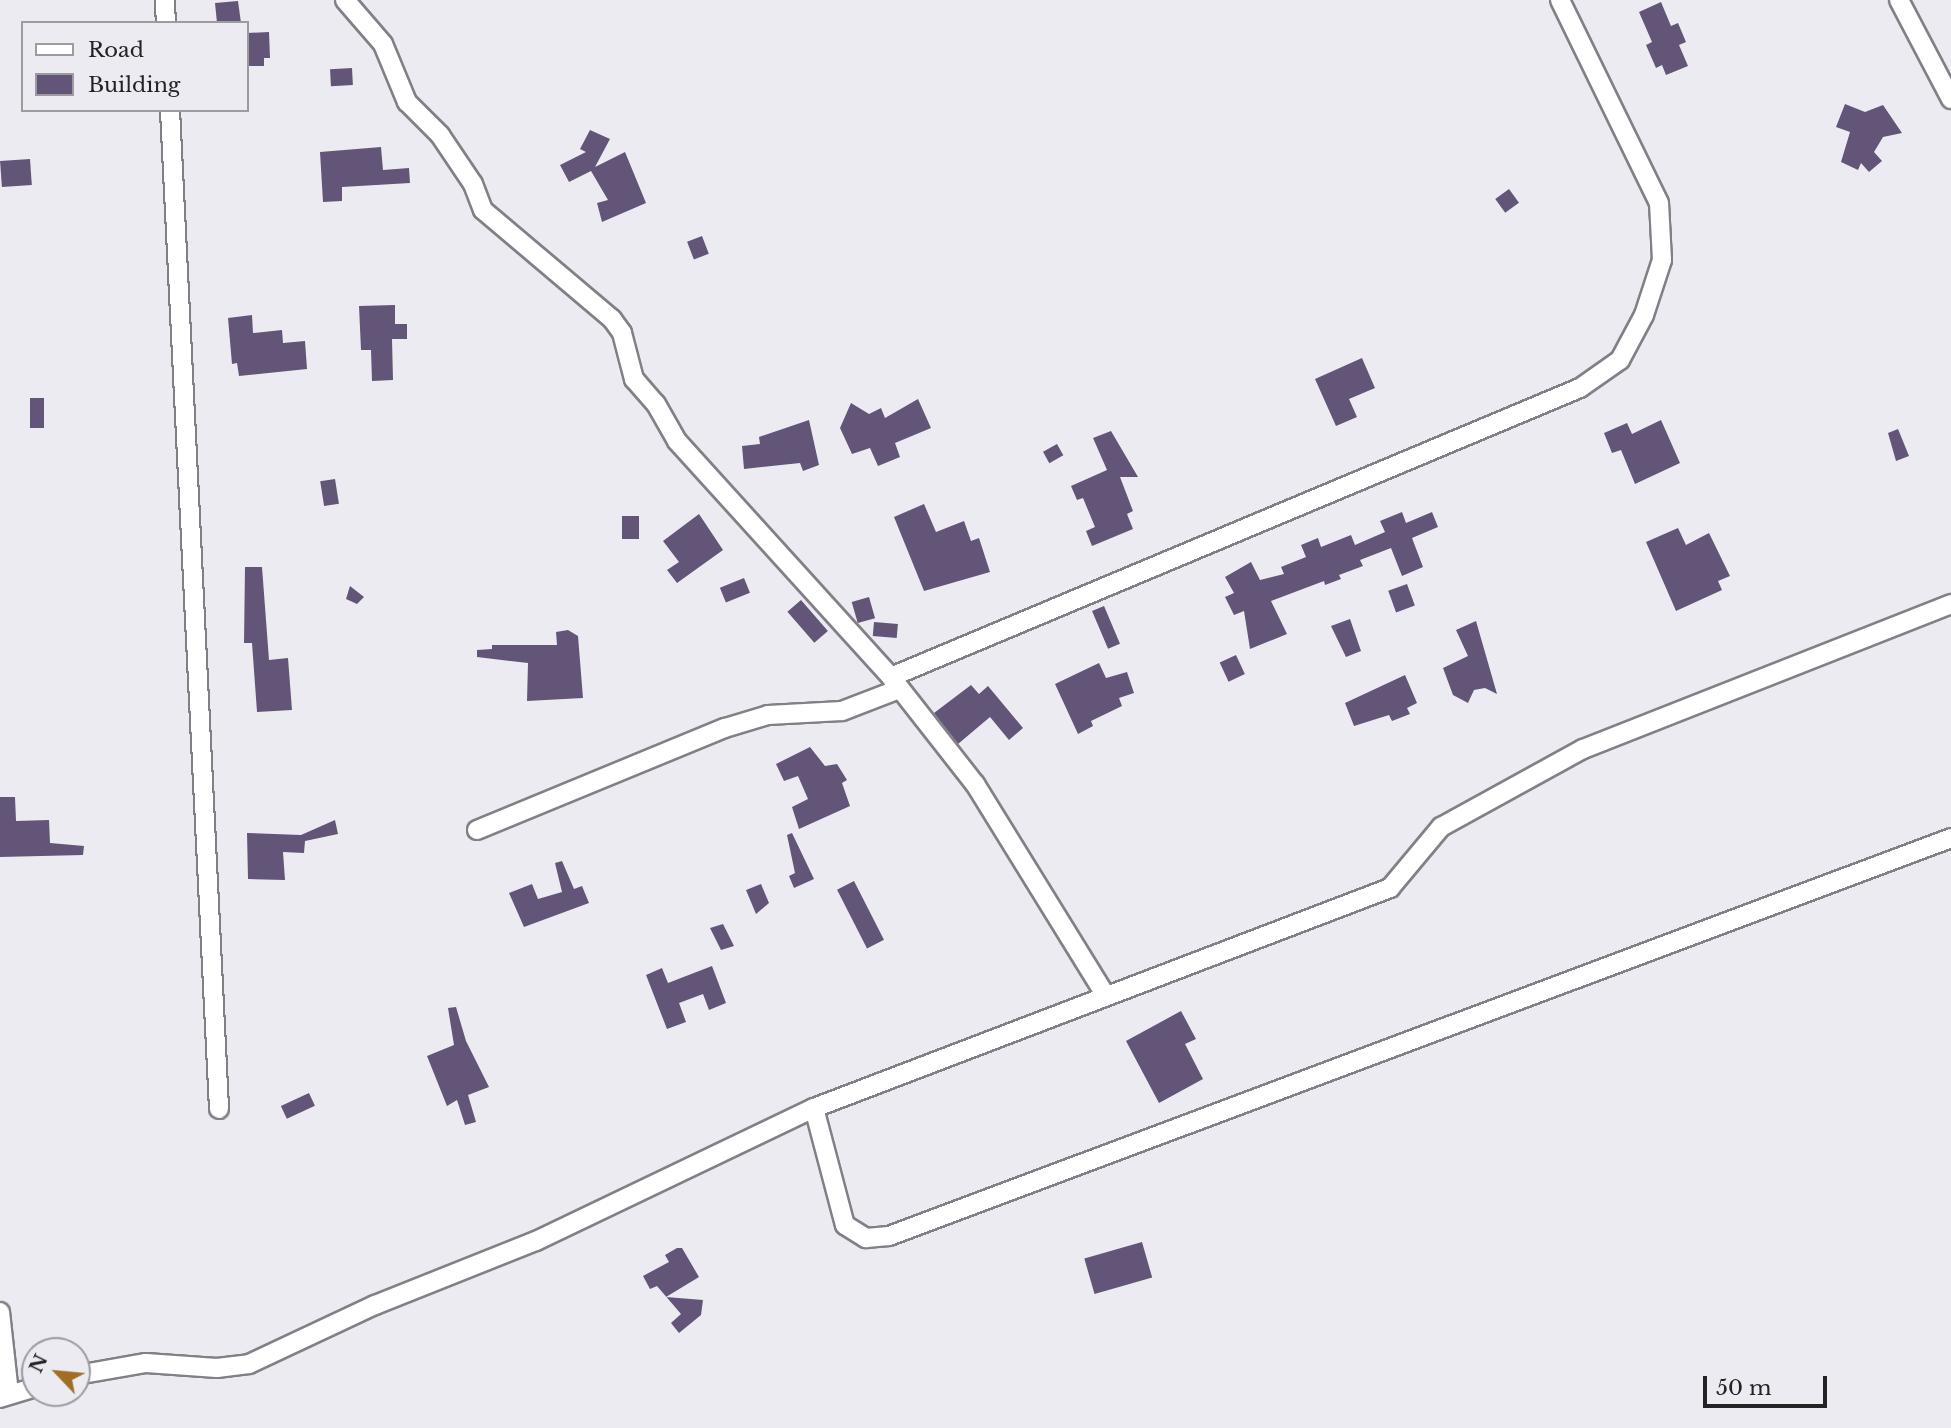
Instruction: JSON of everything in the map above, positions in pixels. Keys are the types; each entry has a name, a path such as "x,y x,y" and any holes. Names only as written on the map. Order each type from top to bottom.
{"street":[{"path":"165,0 166,21"},
{"path":"345,0 383,44 407,102 440,135 473,184 484,210 612,319 622,333 634,379 662,411 677,441 895,683 975,784 1106,996"},
{"path":"477,830 725,728 768,715 842,711 895,683 1580,388 1620,360 1644,315 1662,260 1659,203 1560,0"},
{"path":"1899,0 1951,99"},
{"path":"170,112 219,1109"},
{"path":"91,1373 146,1363 217,1368 249,1364 375,1305 536,1241 814,1108 1390,888 1441,828 1583,749 1951,604"},
{"path":"814,1108 845,1225 866,1238 889,1236 1951,838"},
{"path":"0,1312 5,1396"}],"building":[{"path":"238,1 241,21 217,21 215,3"},
{"path":"1661,2 1671,26 1678,23 1686,42 1679,45 1688,66 1666,75 1662,65 1656,68 1646,45 1652,42 1639,12"},
{"path":"269,32 270,58 264,58 264,66 249,66 248,33"},
{"path":"352,68 353,85 331,86 330,69"},
{"path":"1845,104 1865,112 1883,105 1902,133 1883,137 1874,152 1882,161 1869,172 1861,163 1858,170 1841,162 1850,132 1836,127"},
{"path":"590,130 610,139 595,167 625,152 646,203 602,222 597,203 608,200 591,171 569,182 560,165 586,152 580,149"},
{"path":"381,147 383,170 409,168 410,183 342,187 342,201 323,202 320,152"},
{"path":"30,159 32,185 2,187 0,161"},
{"path":"1509,189 1519,203 1505,213 1495,199"},
{"path":"702,236 709,254 694,259 687,242"},
{"path":"395,305 395,324 407,324 407,339 392,339 393,380 372,381 371,350 361,350 359,306"},
{"path":"252,315 253,333 282,330 283,343 305,341 307,369 239,376 237,363 232,364 228,318"},
{"path":"1362,358 1375,388 1349,399 1357,417 1336,426 1315,379"},
{"path":"30,398 44,398 44,428 30,428"},
{"path":"918,399 931,428 895,443 900,457 878,466 870,448 852,454 840,428 851,403 869,414 881,408 885,418"},
{"path":"809,420 819,465 803,471 800,463 744,469 742,446 760,444 759,437"},
{"path":"1661,420 1680,463 1635,484 1621,450 1612,453 1604,433 1627,423 1632,434"},
{"path":"1898,429 1909,456 1896,461 1888,433"},
{"path":"1111,431 1138,477 1120,477 1133,511 1127,514 1133,529 1092,546 1086,531 1095,527 1083,498 1077,500 1071,486 1107,470 1093,438"},
{"path":"1057,444 1063,455 1049,463 1043,452"},
{"path":"335,479 339,504 324,506 320,481"},
{"path":"924,504 936,532 964,521 971,541 979,538 990,572 924,591 894,517"},
{"path":"1402,512 1406,523 1432,512 1438,527 1412,538 1423,567 1402,576 1391,548 1360,560 1363,566 1339,575 1341,579 1325,585 1324,581 1271,601 1287,634 1250,649 1244,611 1234,615 1225,597 1234,593 1225,577 1251,562 1260,580 1284,574 1281,567 1306,557 1301,545 1318,538 1321,547 1351,535 1355,545 1385,532 1380,521"},
{"path":"699,514 723,550 677,583 667,570 679,562 663,541"},
{"path":"622,516 639,516 639,539 622,539"},
{"path":"1678,528 1686,545 1709,533 1730,576 1718,581 1722,590 1676,611 1646,542"},
{"path":"245,567 262,567 269,660 288,658 292,710 257,712 252,643 244,643"},
{"path":"744,578 750,593 726,603 720,588"},
{"path":"1407,584 1415,606 1396,612 1388,591"},
{"path":"350,586 364,597 357,604 346,599"},
{"path":"869,597 875,618 858,623 852,602"},
{"path":"801,600 828,631 814,643 787,612"},
{"path":"1104,606 1120,644 1108,649 1092,611"},
{"path":"1350,619 1361,651 1346,657 1331,626"},
{"path":"1476,621 1497,694 1485,688 1474,690 1468,703 1453,695 1443,668 1468,656 1456,630"},
{"path":"874,622 898,624 897,638 873,636"},
{"path":"568,630 578,636 583,698 527,701 528,663 477,657 477,650 492,649 492,645 557,645 556,632"},
{"path":"1236,655 1245,674 1229,682 1220,663"},
{"path":"1099,663 1106,678 1127,672 1134,693 1119,698 1122,706 1091,721 1093,726 1078,734 1055,684"},
{"path":"1405,675 1417,703 1407,708 1410,714 1392,721 1389,715 1354,726 1345,703"},
{"path":"971,685 979,694 988,686 1023,728 1009,740 990,717 958,744 934,713"},
{"path":"810,747 825,766 837,764 847,780 842,783 850,806 799,829 792,807 808,799 798,776 784,781 776,764"},
{"path":"0,797 15,797 16,821 49,820 50,843 84,846 83,855 0,857"},
{"path":"335,820 338,834 305,841 304,853 283,852 285,880 248,879 247,833 301,835"},
{"path":"792,833 814,879 794,888 789,876 795,873 787,835"},
{"path":"562,861 574,889 582,886 589,903 524,927 509,893 532,884 538,899 562,892 555,863"},
{"path":"854,881 884,940 867,948 837,890"},
{"path":"761,884 769,903 756,914 746,890"},
{"path":"723,924 734,946 721,950 710,928"},
{"path":"712,966 726,1003 709,1010 703,994 679,1003 686,1022 667,1029 646,975 662,968 668,983"},
{"path":"456,1007 466,1041 489,1087 468,1095 476,1122 465,1125 457,1100 447,1106 427,1056 454,1045 448,1008"},
{"path":"1181,1011 1196,1039 1185,1044 1203,1079 1159,1103 1126,1041"},
{"path":"309,1093 315,1106 287,1119 281,1106"},
{"path":"1142,1242 1152,1278 1095,1294 1084,1259"},
{"path":"682,1248 699,1277 666,1297 657,1286 650,1289 643,1276 669,1262 665,1255"},
{"path":"666,1297 703,1300 701,1315 679,1333 671,1323 681,1314"}]}
